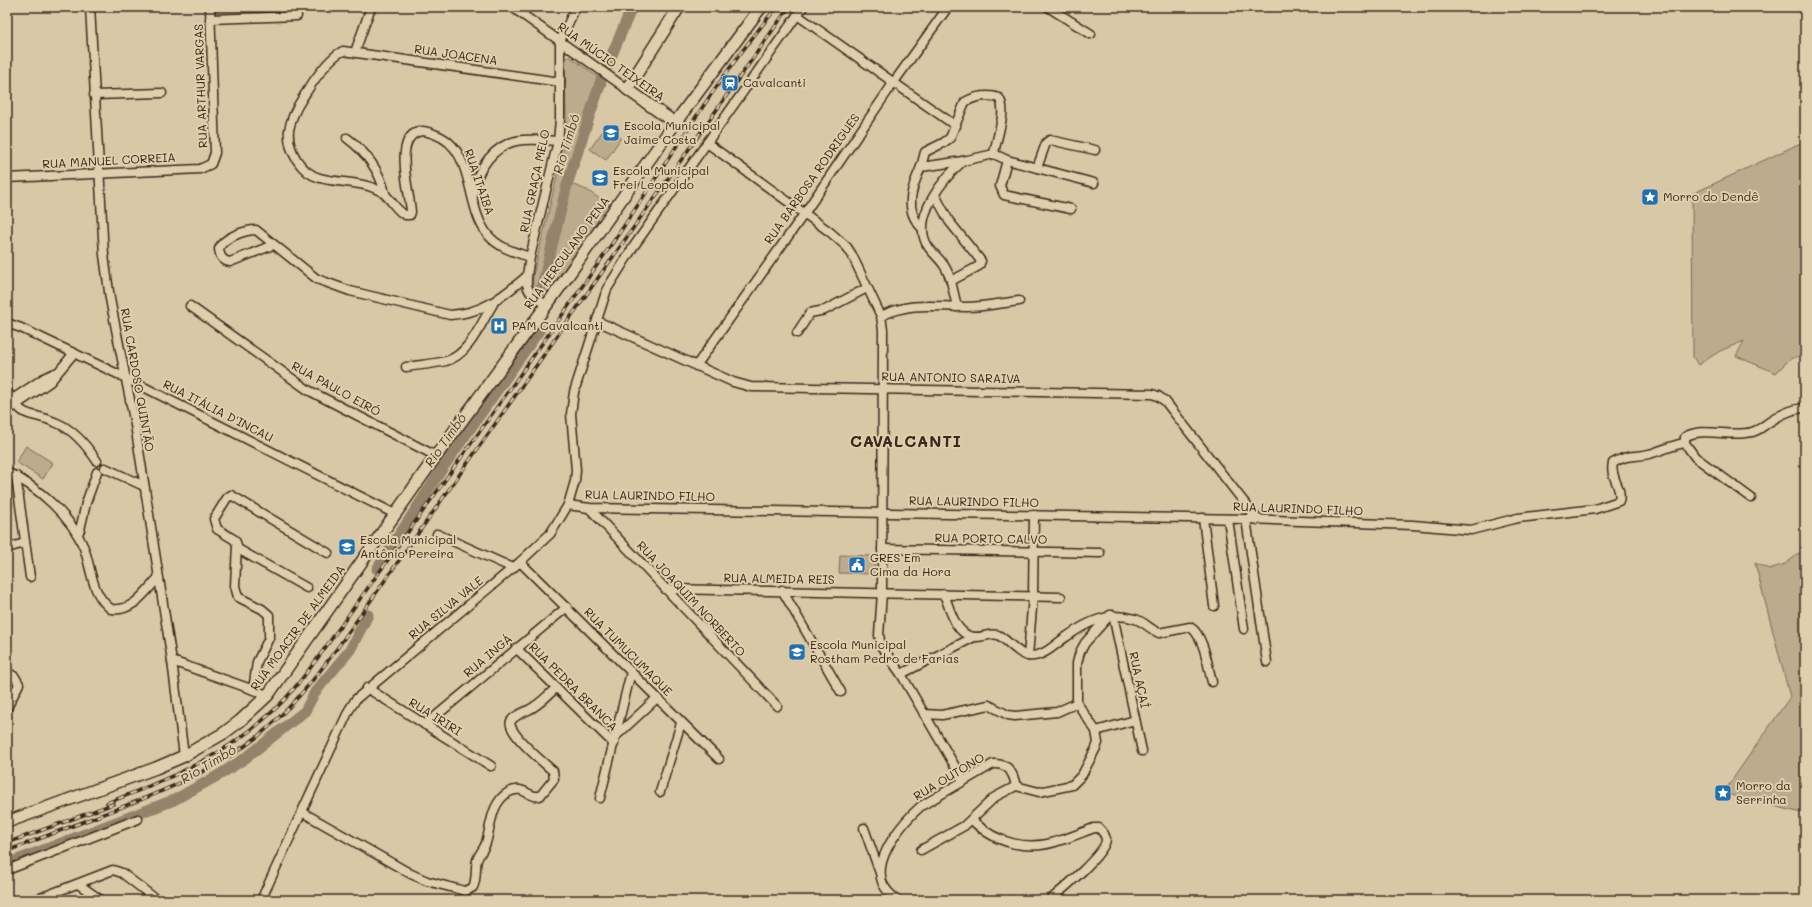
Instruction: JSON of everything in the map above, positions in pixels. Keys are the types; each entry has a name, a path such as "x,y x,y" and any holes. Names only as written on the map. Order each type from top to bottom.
{"main road":[{"path":"627,89 679,7"},
{"name":"RUA HERCULANO PENA","path":"395,514 546,306 675,123 761,7"},
{"name":"RUA MÚCIO TEIXEIRA","path":"627,89 675,123"},
{"name":"RUA MOACIR DE ALMEIDA","path":"7,822 156,768 184,756 224,733 240,721 268,695 395,514"}],"street":[{"name":"RUA CARDOSO QUINTÃO","path":"90,7 104,255 110,299 126,378 172,661 184,756"},
{"name":"RUA ARTHUR VARGAS","path":"210,7 215,153 211,164"},
{"path":"371,7 351,52 336,56 311,85 300,102 289,130 292,152 311,175 320,178 359,184 385,193"},
{"name":"RUA MÚCIO TEIXEIRA","path":"512,7 627,89"},
{"name":"RUA GRAÇA MELO","path":"546,306 530,293 527,285 530,257 558,141 560,119 560,42 576,7"},
{"name":"RUA SILVA VALE","path":"261,900 349,710 356,699 367,688 520,562 550,534 568,505 573,490 576,470 571,406 603,298 615,274 803,7"},
{"name":"RUA BARBOSA RODRIGUES","path":"696,366 948,7"},
{"path":"1048,7 1091,34"},
{"path":"797,15 956,126"},
{"path":"210,19 297,16"},
{"name":"RUA JOACENA","path":"351,52 560,82"},
{"path":"94,95 162,93"},
{"path":"922,228 916,222 910,204 911,190 925,152 950,138 965,102 981,96 993,95 1000,98 1004,109 995,142 994,154"},
{"name":"RUA ITAIBA","path":"385,193 400,212 405,216 410,215 404,148 410,136 423,131 440,136 455,148 461,159 480,222 487,234 498,245 530,257"},
{"path":"347,138 367,156 380,177 385,193"},
{"path":"473,197 474,184 478,173 489,158 504,146 522,140 558,141"},
{"path":"1037,168 1046,143 1050,140 1095,150"},
{"path":"707,143 847,247 881,316 883,330 882,593 879,635 881,646 901,674 963,780"},
{"path":"921,166 963,161 994,154 1007,160 1094,183"},
{"path":"1007,160 1000,186 1004,195 1071,209"},
{"path":"957,307 951,281 944,265 926,243 922,223 935,195 947,177 963,161"},
{"name":"RUA MANUEL CORREIA","path":"7,178 200,169 211,164"},
{"path":"935,195 949,221 981,261 979,266 951,281"},
{"path":"273,245 230,262 225,262 221,258 219,248 223,242 253,230 259,232 273,245 317,279 350,291 450,315 462,315 493,304 528,276"},
{"path":"796,332 810,313 825,310 868,288"},
{"path":"881,316 898,309 911,306 957,307 1019,301"},
{"path":"406,367 446,361 459,354 469,344 493,304"},
{"name":"RUA PAULO EIRÓ","path":"190,306 308,390 436,456"},
{"name":"RUA ANTONIO SARAIVA","path":"597,321 733,382 751,387 882,388 1144,394 1158,396 1165,401 1258,520"},
{"name":"RUA ITÁLIA D'INCAU","path":"7,323 21,328 126,378 395,514"},
{"path":"7,411 11,403 44,387 74,353"},
{"path":"7,391 11,403 24,413 58,423 68,428 97,461 103,462 105,468 144,486"},
{"path":"1751,498 1695,457 1685,443 1685,437 1690,434 1708,432 1726,435 1753,432 1779,415 1788,411 1805,408"},
{"name":"RUA LAURINDO FILHO","path":"568,505 589,508 1246,519 1379,523 1471,530 1518,518 1595,509 1619,501 1622,494 1611,470 1613,463 1624,456 1649,454 1671,445 1685,443"},
{"path":"77,534 80,530 86,503 97,472 94,467 97,461"},
{"path":"97,472 102,472 105,468"},
{"path":"7,472 16,476 45,497 77,534 84,548 94,586 102,601 111,609 117,610 132,605 158,578"},
{"path":"16,476 30,576"},
{"path":"253,690 257,662 268,638 269,619 267,612 238,597 236,594 235,586 238,549 234,540 217,529 214,524 214,519 227,498 231,495 328,553"},
{"name":"RUA JOAQUIM NORBERTO","path":"589,508 777,706"},
{"path":"1028,656 1033,596 1034,515"},
{"path":"1204,518 1214,606"},
{"path":"1228,519 1244,629"},
{"path":"1246,519 1267,662"},
{"path":"437,534 513,568"},
{"path":"7,548 25,543"},
{"path":"238,549 307,588"},
{"name":"RUA PORTO CALVO","path":"882,549 1100,553"},
{"name":"RUA TUMUCUMAQUE","path":"520,562 719,759"},
{"name":"RUA ALMEIDA REIS","path":"665,589 782,590 1061,597"},
{"path":"782,590 841,692"},
{"path":"944,594 956,624 967,635 974,637 998,635 1020,652 1028,656 1045,652 1068,636 1100,618 1112,615 1135,619 1159,633 1174,631 1186,627 1194,630 1204,649 1212,682"},
{"name":"RUA INGÁ","path":"425,725 567,607"},
{"path":"921,850 972,820 987,804 1016,786 1039,792 1072,785 1082,775 1098,742 1096,731 1077,703 1076,669 1080,652 1093,634 1112,615"},
{"name":"RUA AÇAÍ","path":"1112,615 1142,750"},
{"path":"901,674 974,637"},
{"name":"RUA PEDRA BRANCA","path":"516,648 556,688 614,740"},
{"path":"172,661 268,695"},
{"path":"7,672 15,677 19,684 7,708"},
{"path":"600,798 631,672"},
{"name":"RUA IRIRI","path":"367,688 491,766"},
{"path":"302,812 427,882 465,891 469,890 474,884 477,860 485,846 490,823 500,800 510,792 520,789 534,796 540,796 554,779 553,771 511,730 511,721 535,707 556,688"},
{"path":"614,740 657,698"},
{"path":"924,714 942,715 989,705 1008,715 1015,716 1057,712 1077,703"},
{"path":"1096,731 1135,720"},
{"path":"660,792 681,723"},
{"name":"RUA OUTONO","path":"881,877 888,846 911,815 921,806 987,766 999,764 1009,768 1016,786"},
{"path":"7,870 138,819"},
{"path":"972,820 989,834 1021,846 1046,844 1094,828 1099,828 1103,832 1106,839 1105,844 1098,853 1084,870 1050,900"},
{"path":"864,828 888,893 897,900"},
{"path":"39,899 109,871 118,870 157,900"},
{"path":"78,884 101,900"}],"shaded area":[{"path":"569,56 606,83 571,184 587,190 610,206 547,293 542,295 535,290 533,275 569,127 566,122 565,61"},
{"path":"605,128 621,138 606,160 590,149"},
{"path":"1805,141 1805,354 1790,359 1776,373 1736,356 1744,341 1720,351 1698,365 1693,357 1692,194"},
{"path":"26,446 53,463 43,479 16,462"},
{"path":"1805,549 1805,814 1723,793 1790,697 1755,563 1769,569 1785,564"},
{"name":"GRES Em Cima da Hora","path":"840,555 875,556 874,574 839,573"}],"waterway":[{"name":"Rio Timbó","path":"606,69 632,7"},
{"name":"Rio Timbó","path":"541,290 567,185 602,77"},
{"name":"Rio Timbó","path":"377,569 444,466 540,329"},
{"name":"Rio Timbó","path":"7,864 174,800 219,775 247,757 305,711 315,692 350,650 368,615"}],"railway":[{"path":"107,803 179,773 224,749 245,735 265,718 292,691 320,655 509,391 609,248 690,125 732,65 777,7"},
{"path":"7,851 148,797 186,780 222,761 240,749 257,737 280,717 320,671 338,647 789,7"},
{"path":"7,843 113,804"}],"place":[{"name":"Cavalcanti","path":"730,83"},
{"name":"Escola Municipal Jaime Costa","path":"611,133"},
{"name":"Escola Municipal Frei Leopoldo","path":"600,178"},
{"name":"Morro do Dendê","path":"1650,197"},
{"name":"PAM Cavalcanti","path":"499,326"},
{"name":"Escola Municipal Antônio Pereira","path":"347,547"},
{"name":"GRES Em Cima da Hora","path":"857,565"},
{"name":"Escola Municipal Rostham Pedro de Farias","path":"797,652"},
{"name":"Morro da Serrinha","path":"1723,793"}],"district":[{"name":"CAVALCANTI","path":"906,441"}]}
